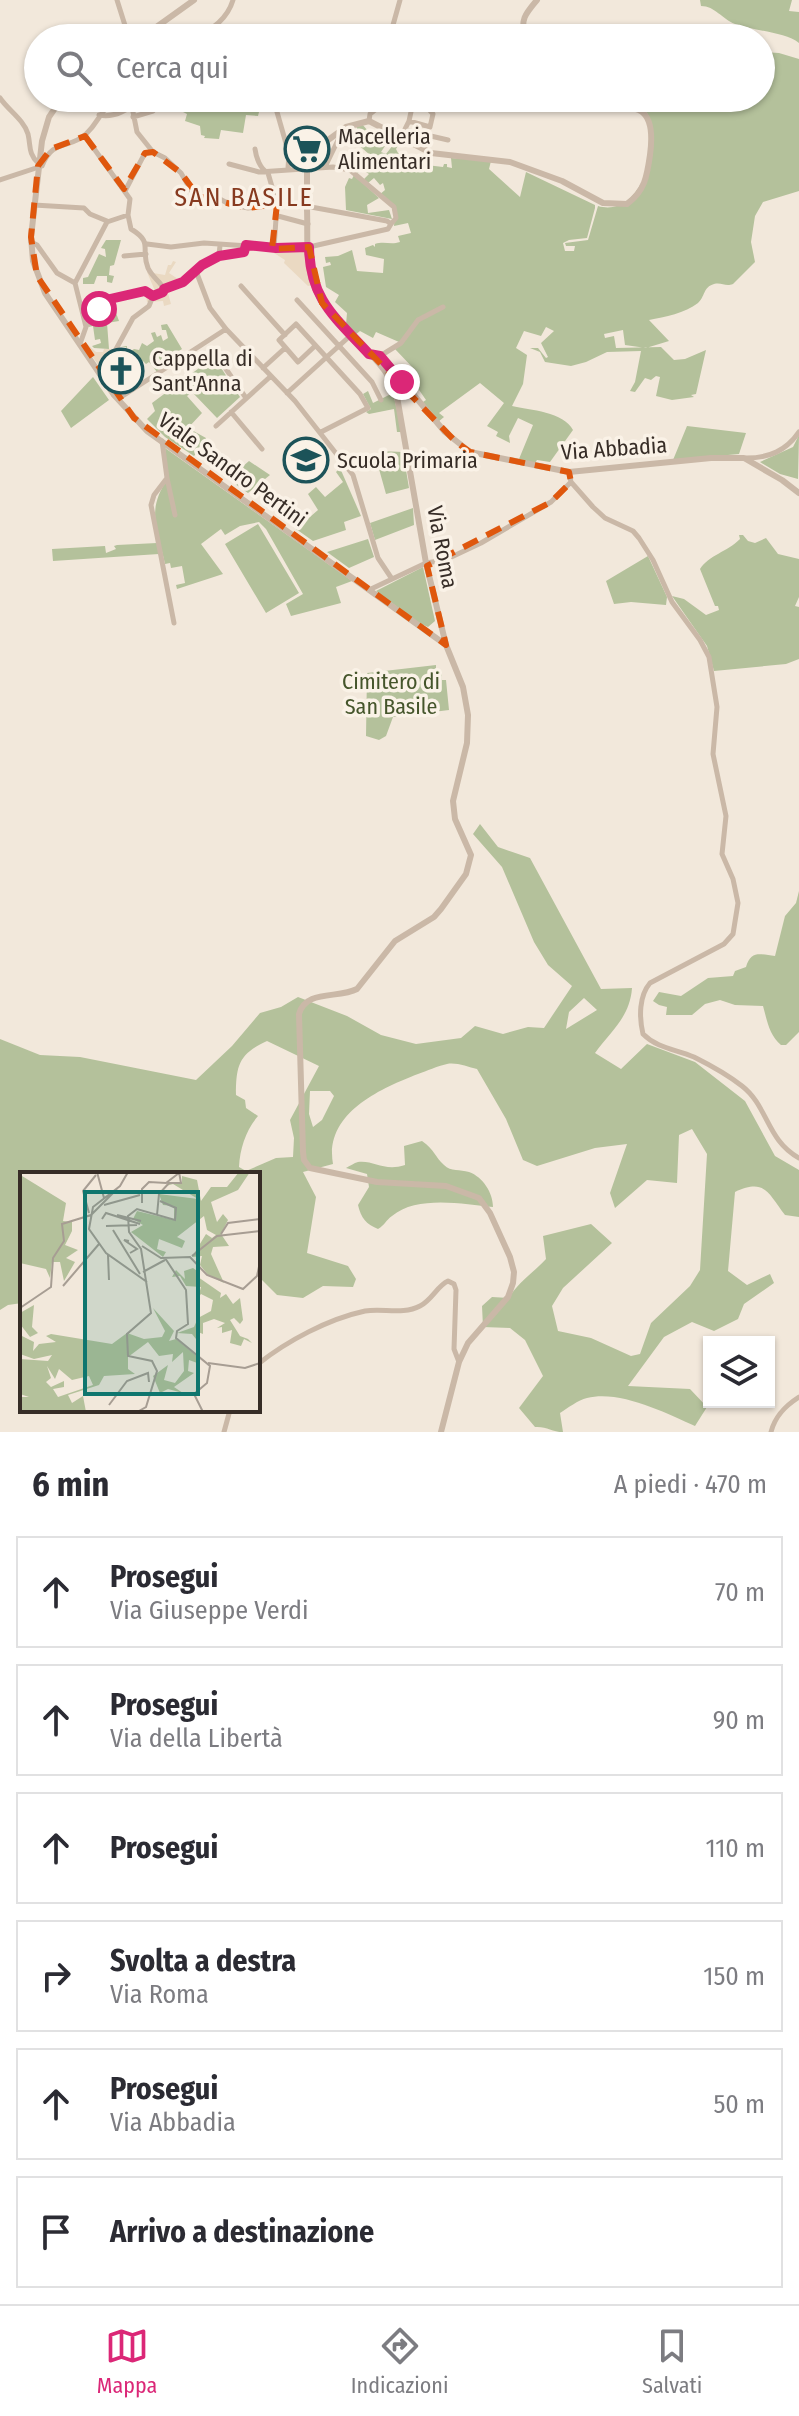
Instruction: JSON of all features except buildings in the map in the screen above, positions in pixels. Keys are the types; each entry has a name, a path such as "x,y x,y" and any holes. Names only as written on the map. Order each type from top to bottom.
{"street":[{"path":"117,0 125,24"},
{"path":"161,24 194,0"},
{"path":"219,24 233,0"},
{"path":"393,24 400,0"},
{"path":"523,24 524,15 537,0"},
{"path":"0,98 25,126 29,149 38,165"},
{"name":"Viale Sandro Pertini","path":"53,112 47,122 38,165 31,242 33,261 45,293 116,397 147,431 446,645"},
{"path":"0,180 42,166 51,149 85,136 101,112"},
{"path":"99,115 109,116 119,112"},
{"path":"132,112 137,132 149,153 165,158 198,196 218,198 248,208 277,204 306,206 391,224"},
{"path":"133,117 150,112"},
{"path":"277,112 289,154 288,168"},
{"path":"369,121 371,112"},
{"path":"403,134 412,112"},
{"path":"409,121 430,127 431,112"},
{"path":"307,170 313,151 340,130 369,121 403,134 431,153 510,162 562,181 603,203 627,204 643,189 647,173 652,139 649,119 643,112"},
{"path":"325,167 341,134 340,130"},
{"path":"403,134 448,140"},
{"path":"85,136 130,199 128,215 131,229 147,244 171,247 190,243 309,247 388,229 396,218 394,207 350,170 288,168 268,173 229,164"},
{"path":"255,149 256,158 268,173 277,204 274,248"},
{"path":"125,191 149,153"},
{"name":"Via Roma","path":"307,170 309,268 319,297 387,374 396,391 426,563 446,645 463,687 468,715 467,743 453,801 455,819 469,848 470,865 434,917 395,941 357,989 350,993 312,998 301,1006 304,1160 310,1168 377,1182 421,1183 456,1189 479,1198 510,1257 513,1283 508,1297 468,1343 459,1362"},
{"path":"34,205 84,208 107,221 128,215"},
{"path":"278,216 308,224"},
{"path":"86,327 75,283 107,221"},
{"path":"31,242 37,245 57,273 75,283"},
{"path":"147,244 150,272 164,289"},
{"path":"219,256 220,245"},
{"path":"226,329 116,397 109,362 133,318 164,289 183,282 219,256 244,252 246,245"},
{"path":"124,256 146,254"},
{"path":"196,271 210,308 226,329 321,432 353,475 378,558 392,579"},
{"path":"241,286 285,335"},
{"path":"80,344 96,310 110,299 145,291 152,300"},
{"path":"297,300 372,382 381,400"},
{"path":"369,354 380,356 401,343 418,320 443,307"},
{"path":"315,346 298,362 279,340 296,324 360,394 368,408 321,432"},
{"path":"287,393 351,335"},
{"path":"263,368 285,348"},
{"path":"217,356 246,398"},
{"name":"Via Abbadia","path":"380,356 445,432 465,449 569,472 711,458 744,458"},
{"path":"216,426 271,376"},
{"path":"231,412 262,449"},
{"path":"744,458 783,450 799,432"},
{"path":"162,441 175,515"},
{"path":"744,458 799,493"},
{"path":"569,472 571,482 605,518 630,529 639,538 672,602 706,648 716,693 713,754 726,816 722,854 733,879 738,903 733,934 724,944 650,983 642,992 643,1034 657,1045 691,1056 740,1084 752,1096 777,1141 799,1158"},
{"path":"167,478 154,495 151,505 174,623"},
{"path":"371,589 426,563 445,560 481,543 551,502 571,482"},
{"path":"260,1363 300,1337 338,1320 367,1311 396,1311 420,1306 448,1281 454,1284 456,1290 454,1349 459,1362 441,1432"},
{"path":"771,1432 783,1409 799,1397"},
{"path":"224,1432 229,1412"}],"highlighted area":[{"path":"85,136 124,189 145,153 153,152 181,173 198,196 248,208 277,204 272,249 309,247 322,303 456,442 470,452 569,472 571,482 551,502 427,566 446,645 134,418 37,276 31,237 38,166 51,149"}],"green space":[{"path":"700,0 792,0 789,11 799,12 799,43 775,33 775,24 735,24 710,8 701,6"},
{"path":"775,53 799,59 799,191 763,202 755,216 751,242 755,262 733,284 710,285 693,306 649,320 669,341 648,347 661,347 674,360 706,350 696,394 691,395 694,397 672,400 656,396 660,377 656,376 651,380 645,378 635,392 630,391 635,382 641,351 607,352 571,366 545,362 540,352 530,348 538,348 548,357 541,343 554,331 546,327 541,336 524,331 516,348 527,355 523,384 512,406 562,419 573,430 550,462 537,460 535,463 519,459 533,425 518,418 509,436 510,443 496,436 498,432 487,426 504,403 480,383 439,413 444,417 438,422 423,402 426,400 417,387 419,385 407,375 414,369 395,349 399,342 376,332 373,338 360,331 355,335 346,325 347,313 335,302 339,295 326,287 323,267 331,265 330,262 326,263 325,257 352,250 357,271 383,273 384,259 366,255 365,248 375,247 378,243 400,242 398,236 411,233 408,223 394,226 395,211 379,195 385,190 383,183 380,185 374,178 368,183 364,179 369,174 351,169 357,169 370,155 355,142 361,137 356,126 362,124 368,131 366,135 385,146 381,152 386,154 397,140 400,142 396,149 398,153 418,164 443,167 447,164 452,168 451,158 491,161 489,169 520,197 526,172 595,205 587,238 563,243 565,251 574,251 575,246 566,246 565,243 588,240 598,206 615,207 629,199 639,186 652,152 653,134 645,112 775,112","holes":["623,330 625,345 642,347 616,348 614,336 605,338 604,334"]},
{"path":"183,112 259,112 258,116 246,115 243,133 221,130 219,139 204,138 200,126 185,121 187,114"},
{"path":"354,175 379,198 367,205 368,213 389,210 392,219 346,210 345,187"},
{"path":"106,240 121,240 114,265 110,266 109,275 114,276 112,283 107,282 107,276 97,276 94,284 83,284 83,278 88,277 99,254 106,257 105,249 101,248"},
{"path":"115,310 119,321 107,323 109,349 94,348 92,346 101,343 100,339 95,340 93,326 88,327 97,315"},
{"path":"167,324 182,349 179,351 182,355 172,362 169,358 163,363 158,357 154,360 161,369 157,372 149,362 146,364 143,361 139,364 143,370 129,376 132,382 126,386 121,373 126,369 129,358 124,356 126,347 121,346 127,346 128,353 139,350 142,343 147,346 154,341 151,333 155,332 157,337 161,335 163,341 168,338 161,325"},
{"path":"214,357 240,397 217,418 192,392 187,396 202,413 188,428 206,438 206,443 194,456 165,437 147,419 155,411 152,403"},
{"path":"93,377 109,400 71,428 61,411"},
{"path":"368,391 373,403 393,393 402,432 397,432 394,409 366,412 371,409 363,394"},
{"path":"687,426 746,433 739,454 673,460"},
{"path":"799,435 798,479 780,474 760,462 793,447"},
{"path":"165,448 352,581 336,587 341,603 291,616 286,604 303,594 259,522 240,526 225,535 221,529 201,544 223,574 177,589 176,585 185,583 182,566 171,568 170,563 165,564 155,520 157,500 168,478"},
{"path":"379,451 403,452 409,488 386,494 379,469"},
{"path":"249,461 270,475 248,493 228,479"},
{"path":"340,468 361,516 344,522 346,530 313,541 296,529 318,510 308,494 316,487 325,497 343,482 336,472"},
{"path":"413,508 414,525 375,540 370,523"},
{"path":"258,524 299,593 266,613 225,544"},
{"path":"739,535 755,543 766,538 778,554 799,559 799,597 795,606 799,607 799,659 786,664 714,671 707,646 672,596 684,599 706,615 719,610 700,569 740,539"},
{"path":"368,539 374,557 349,568 327,552"},
{"path":"157,543 159,554 53,561 52,549 105,546 106,553 116,549 114,546 117,545"},
{"path":"648,556 667,597 666,605 614,604 606,581"},
{"path":"423,567 435,621 428,627 376,591"},
{"name":"Cimitero di San Basile","path":"436,665 436,671 441,670 442,680 446,680 449,710 393,717 386,736 379,740 366,736 367,673"},
{"path":"480,824 498,847 530,858 601,989 632,988 624,1016 595,1053 621,1069 647,1044 695,1062 745,1101 775,1156 799,1170 799,1217 785,1215 770,1194 760,1187 735,1192 728,1271 747,1285 770,1274 774,1283 744,1304 738,1319 714,1331 692,1322 664,1337 628,1386 690,1389 703,1403 703,1408 706,1408 695,1426 642,1404 600,1396 584,1399 560,1413 563,1432 535,1427 519,1408 543,1376 525,1340 510,1328 483,1327 482,1306 492,1297 509,1298 546,1259 543,1236 591,1224 612,1243 563,1288 552,1306 558,1331 591,1338 631,1356 640,1354 651,1323 690,1286 700,1270 707,1154 692,1129 679,1135 677,1183 647,1180 615,1208 610,1193 627,1144 595,1148 537,1166 523,1160 506,1119 477,1069 458,1064 436,1067 372,1096 346,1118 337,1131 332,1146 333,1164 303,1172 316,1197 307,1253 348,1266 356,1279 353,1287 323,1286 303,1298 277,1295 260,1278 260,1172 20,1172 20,1303 0,1310 0,1039 40,1055 80,1057 196,1080 232,1046 260,1013 281,1007 298,997 347,1016 381,1035 416,1044 461,1038 475,1026 503,1034 528,1027 544,1028 572,986 548,965 534,942 502,867 473,834","holes":["584,998 597,1010 566,1029 569,1012","267,1041 319,1066 290,1120 294,1138 293,1157 276,1158 246,1171 239,1167 247,1133 258,1116 246,1108 245,1100 236,1095 238,1068 245,1056","310,1091 330,1091 334,1096 322,1120 313,1127 309,1114"]},
{"path":"799,891 799,1032 786,1045 781,1045 774,1037 763,1006 735,1005 720,1000 705,1004 692,1015 666,1015 667,1007 653,1001 659,992 681,996 708,978 733,976 735,971 746,967 754,955 775,956 785,916 796,903"},
{"path":"422,1141 447,1167 469,1172 479,1178 489,1191 493,1207 427,1203 402,1209 378,1229 370,1225 362,1217 358,1205 369,1187 367,1174 346,1168 358,1162 385,1167 405,1165 404,1146"}],"shaded area":[{"path":"276,246 306,246 307,272 312,285 308,286 284,263 285,260 274,253"},
{"path":"173,261 176,262 169,273 184,283 168,293 171,304 164,306 163,301 147,302 146,295 155,291 147,272 165,275"},
{"path":"86,343 96,352 112,349 117,354 115,366 119,368 119,383 112,384 84,345"}],"place":[{"name":"Macelleria Alimentari","path":"307,149"},
{"name":"Cappella di Sant'Anna","path":"121,371"},
{"name":"Scuola Primaria","path":"306,460"}],"district":[{"name":"SAN BASILE","path":"244,197"}],"route":[{"path":"99,309 110,299 145,291 153,296 163,292 183,282 202,265 219,256 244,252 246,245 309,247 309,268 322,303 369,354 380,356 402,382"}]}
